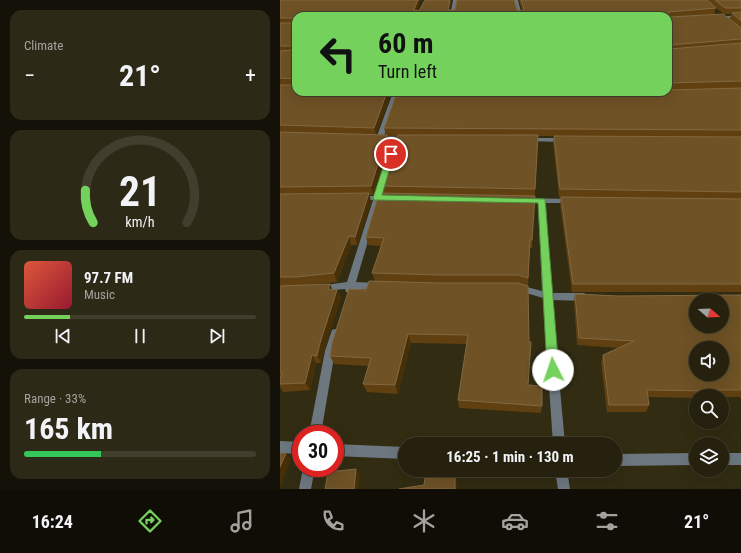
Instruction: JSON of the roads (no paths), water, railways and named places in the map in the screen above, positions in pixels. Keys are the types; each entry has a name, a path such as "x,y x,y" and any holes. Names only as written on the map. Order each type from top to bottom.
{"street":[{"path":"453,12 455,0"},
{"path":"516,0 519,12"},
{"path":"717,13 727,22"},
{"path":"708,18 741,16"},
{"path":"393,96 377,138 411,139"},
{"path":"346,300 395,139"},
{"path":"521,140 568,140"},
{"path":"354,198 393,198"},
{"path":"519,200 582,202"},
{"path":"542,201 547,296 557,437"},
{"path":"315,289 350,285 388,286"},
{"path":"511,288 518,288 547,296 594,297"},
{"path":"317,425 330,351 339,322"},
{"path":"280,447 292,448"},
{"path":"344,450 398,453"},
{"path":"622,460 689,459"},
{"path":"729,459 741,459"},
{"path":"305,489 307,477"},
{"path":"562,477 564,489"}]}
